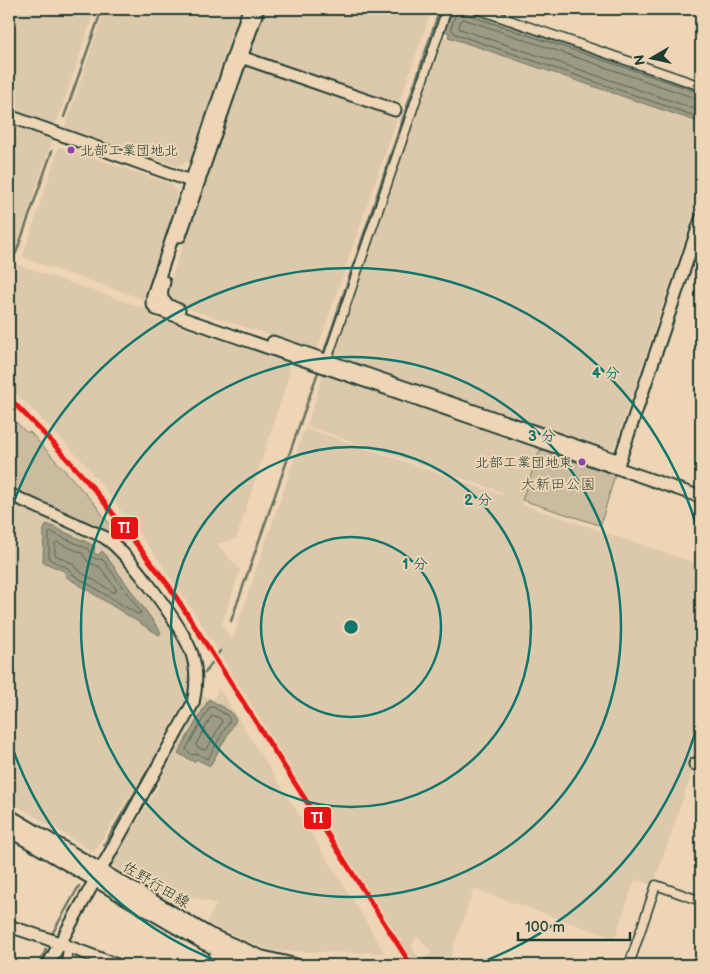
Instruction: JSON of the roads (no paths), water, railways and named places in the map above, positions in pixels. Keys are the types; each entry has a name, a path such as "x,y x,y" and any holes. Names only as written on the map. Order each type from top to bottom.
{"main road":[{"name":"佐野行田線","path":"9,816 98,875 232,956 258,965"},
{"name":"佐野行田線","path":"9,830 98,875"},
{"name":"佐野行田線","path":"178,923 234,947 295,965"}],"street":[{"path":"238,56 249,9"},
{"path":"258,9 238,56 153,294 152,299 156,309 326,364 618,464 701,489"},
{"path":"326,364 447,9"},
{"path":"477,9 701,86"},
{"path":"238,56 394,110"},
{"path":"9,116 194,182"},
{"path":"618,464 701,219"},
{"path":"618,464 701,497"},
{"path":"9,494 104,537 114,544 149,586 172,619 187,643 192,655 196,675 193,703 98,875 64,945 48,965"},
{"path":"630,965 656,884 701,901"},
{"path":"9,926 117,965"},
{"path":"64,945 66,965"},
{"path":"213,956 233,965"},
{"path":"426,964 501,965"}],"water":[{"path":"453,9 465,9 701,89 701,123 448,37 449,33 445,31"},
{"path":"47,524 95,546 94,553 98,555 102,551 161,632 159,635 65,576 66,572 43,562 44,529"},
{"path":"209,699 231,712 236,720 210,766 196,759 194,762 178,753"}],"waterway":[{"path":"64,117 102,9"},
{"path":"323,355 440,9"},
{"path":"16,253 52,151"},
{"path":"231,621 318,372"},
{"path":"205,673 220,651"},
{"path":"161,749 166,740"},
{"path":"104,845 147,772"},
{"path":"52,934 79,886"},
{"path":"40,965 46,949"}],"place":[{"name":"北部工業団地北","path":"71,150"},
{"name":"北部工業団地東","path":"582,462"}],"park label":[{"name":"大新田公園","path":"558,484"}]}
